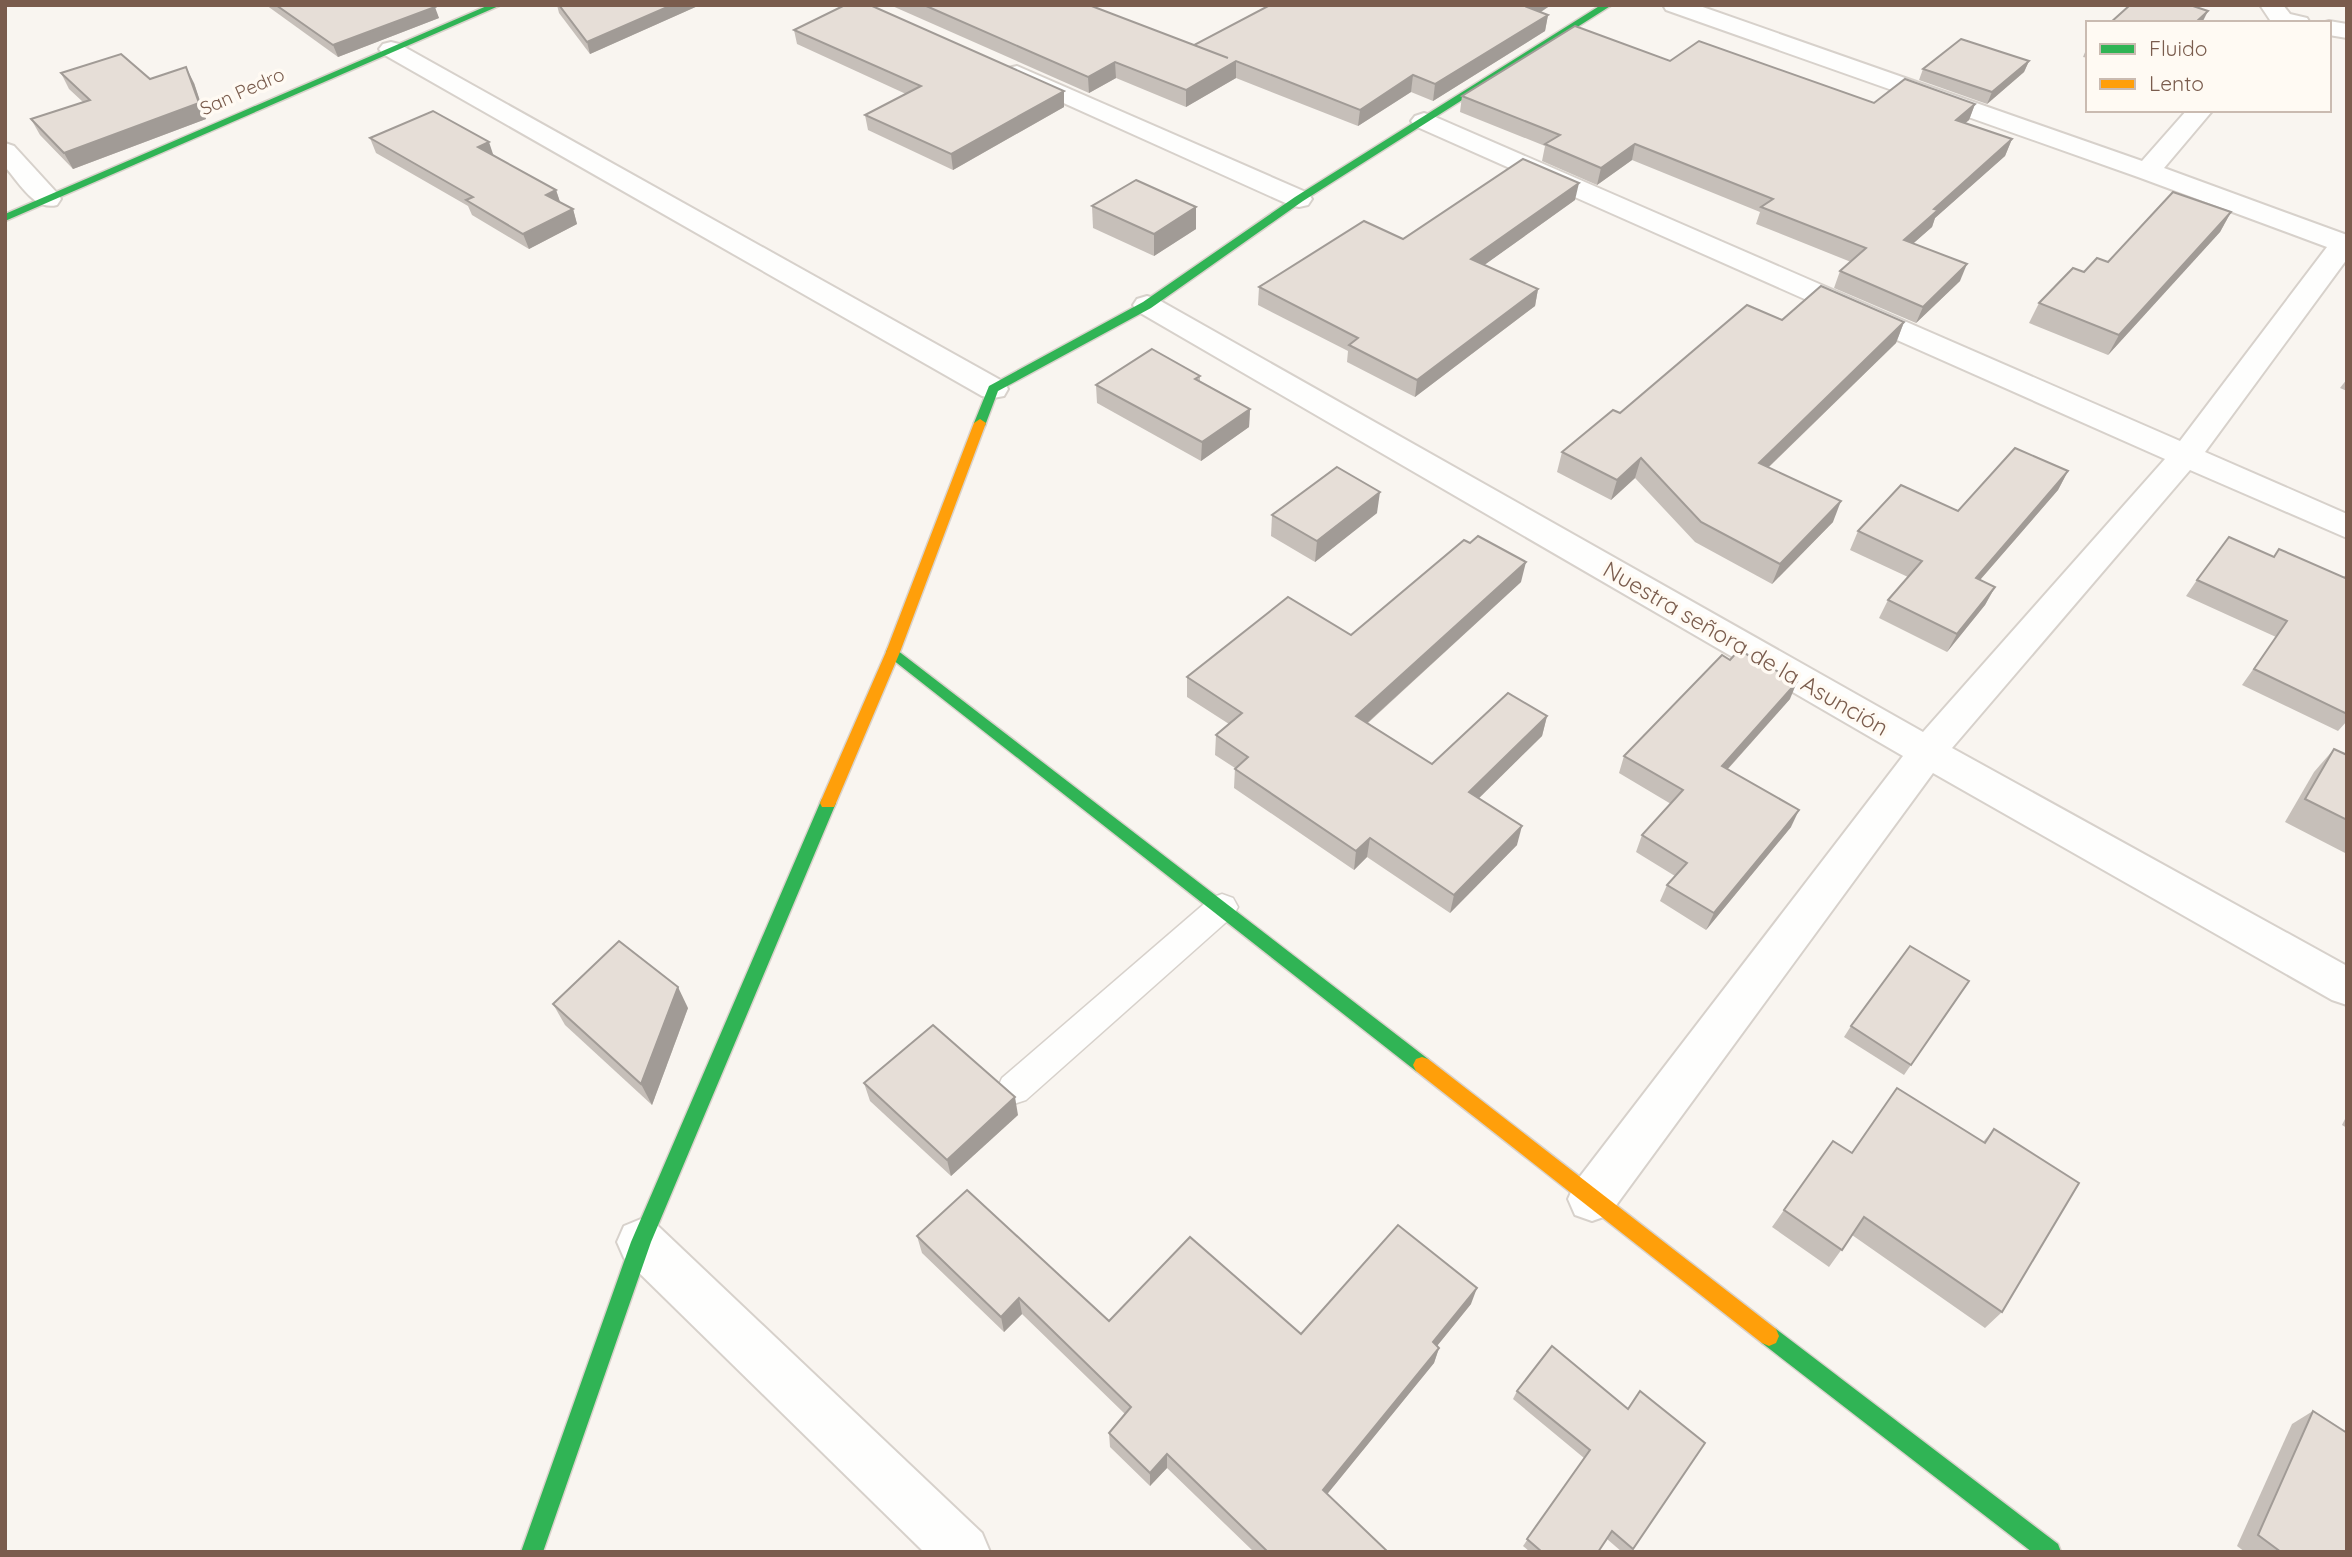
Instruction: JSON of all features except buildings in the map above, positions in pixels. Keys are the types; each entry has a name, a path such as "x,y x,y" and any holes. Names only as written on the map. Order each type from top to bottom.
{"street":[{"path":"532,1552 641,1242 893,652 993,389 1147,304 1299,199 1608,5"},
{"path":"1592,1199 1927,752 2185,456 2346,244 1674,5"},
{"name":"San Pedro","path":"5,218 493,6"},
{"path":"391,49 993,389"},
{"path":"1001,66 1299,199"},
{"path":"2147,171 2199,112"},
{"path":"1424,121 2347,527"},
{"path":"5,151 48,199"},
{"name":"Nuestra señora de la Asunción","path":"1147,304 1927,752 2347,987"},
{"path":"893,652 1592,1199 2050,1552"},
{"path":"641,1242 963,1552"}],"lane":[{"path":"1014,1088 1222,907"}],"traffic: fast":[{"path":"5,218 497,5"},
{"path":"980,423 993,389 1147,305 1299,199 1608,5"},
{"path":"893,652 1422,1065"},
{"path":"532,1552 641,1242 828,803"},
{"path":"1769,1336 2050,1552"}],"traffic: slow":[{"path":"828,803 893,652 980,423"},
{"path":"1422,1065 1769,1336"}]}
